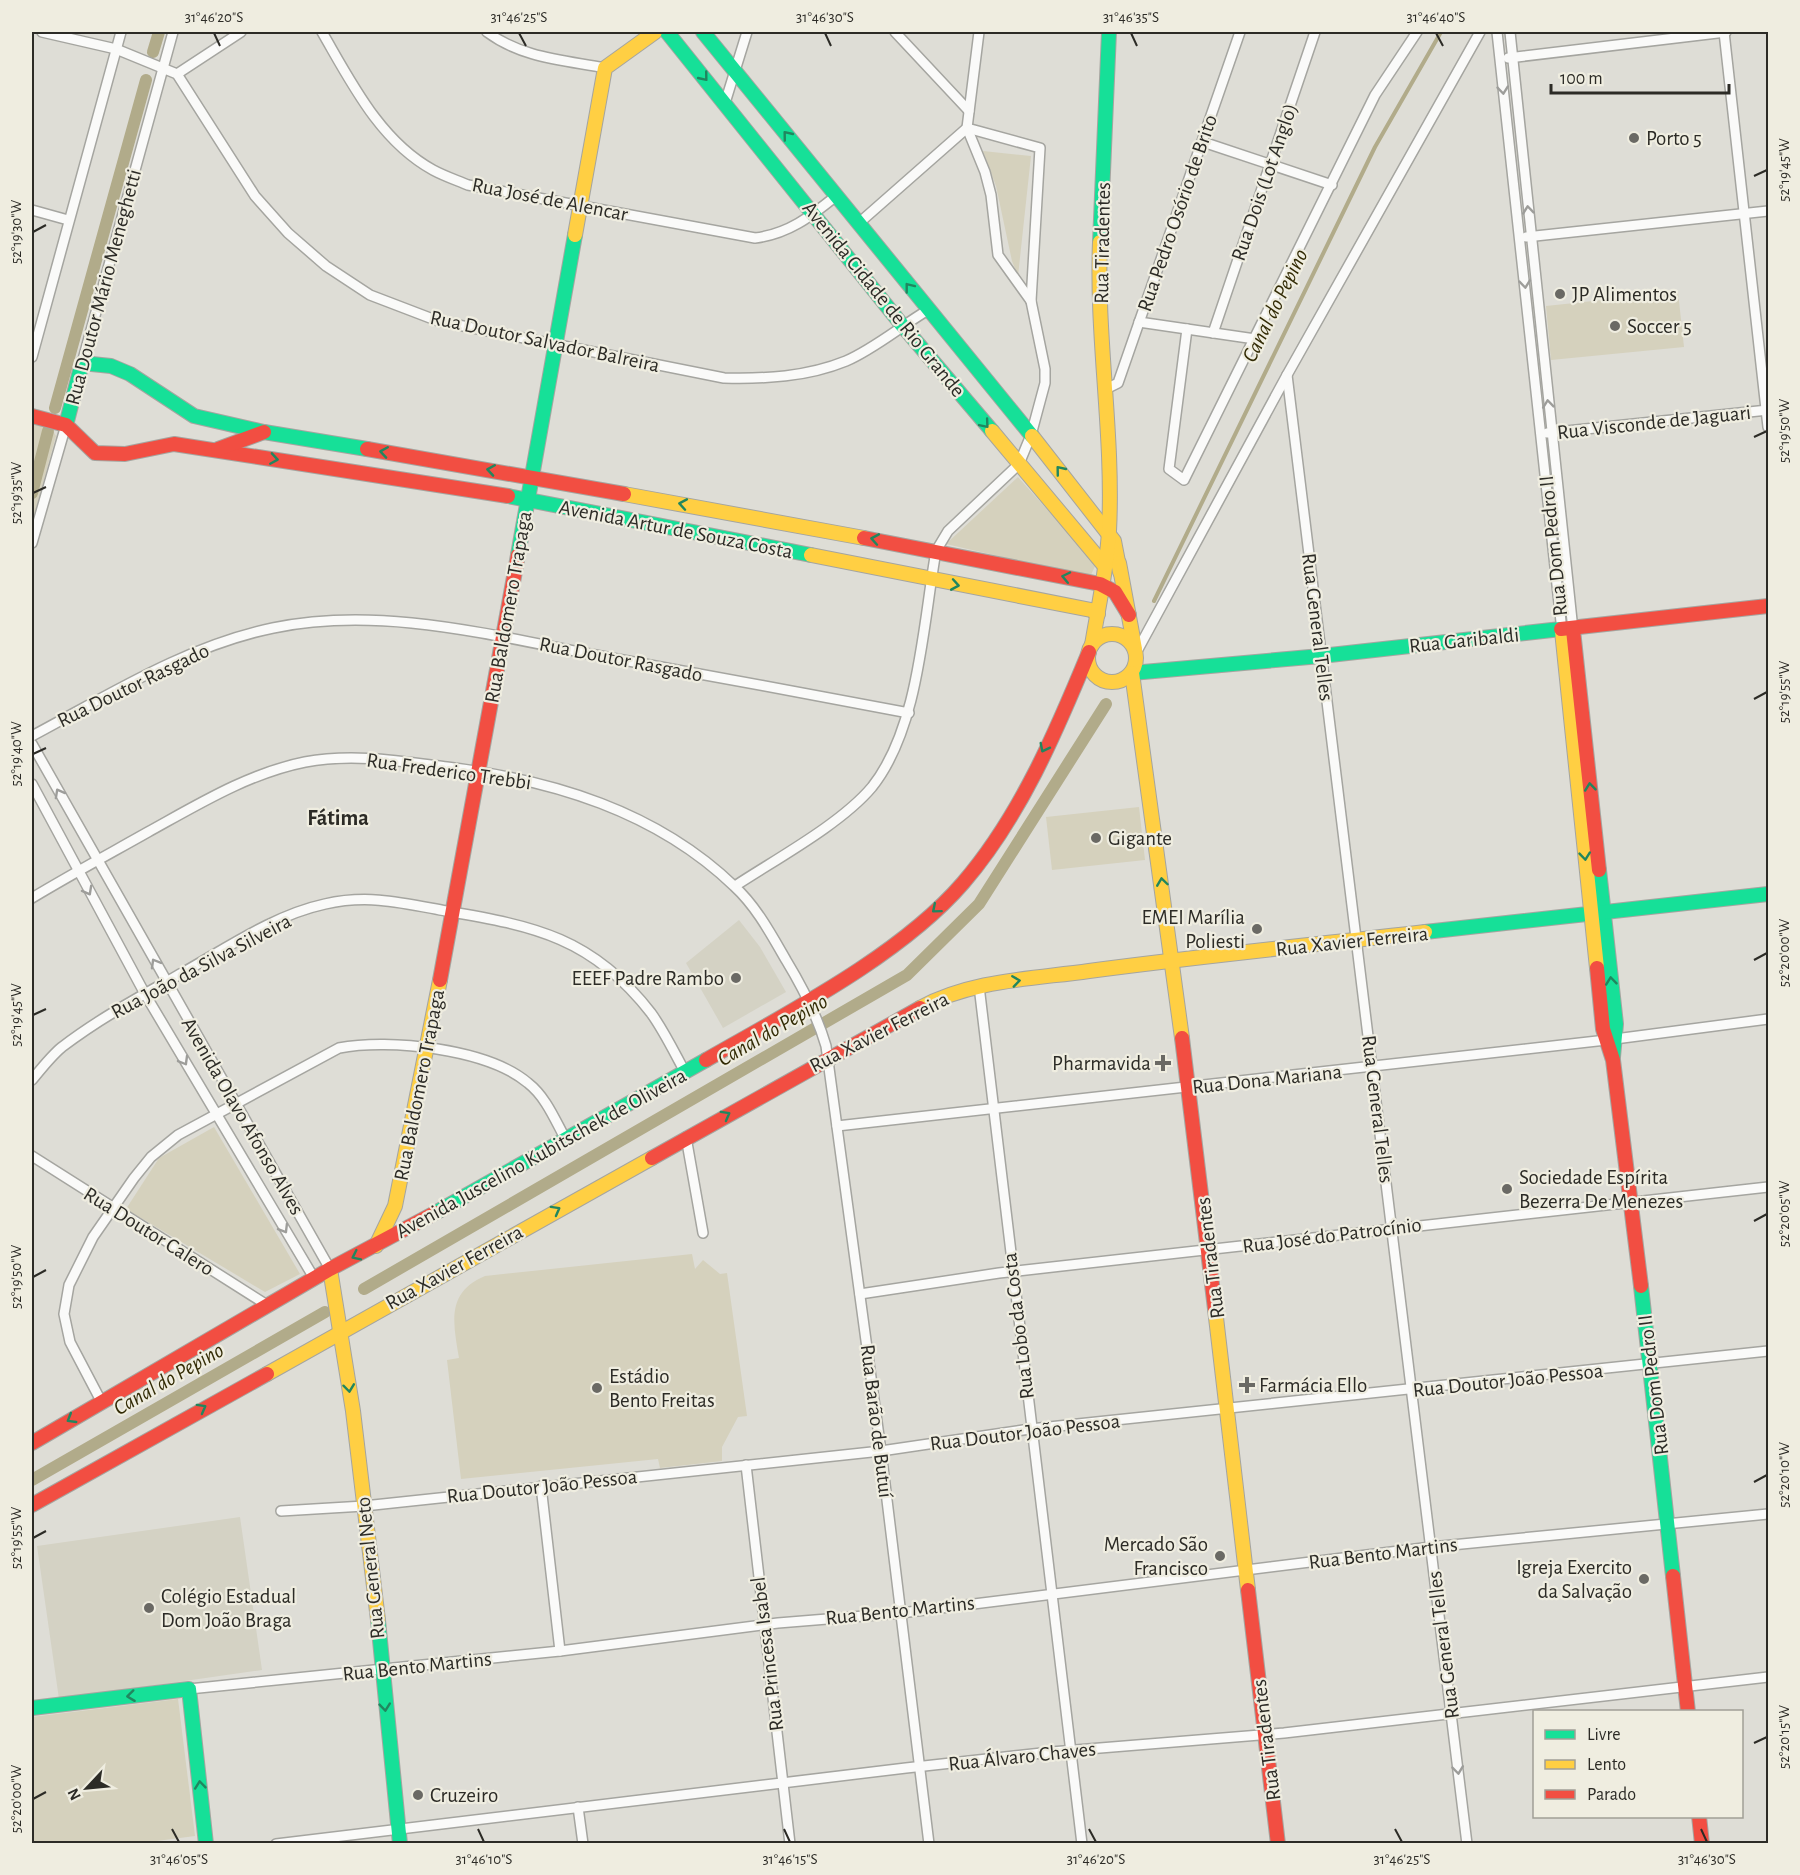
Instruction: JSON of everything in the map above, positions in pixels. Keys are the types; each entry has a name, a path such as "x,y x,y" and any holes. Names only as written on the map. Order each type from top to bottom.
{"street":[{"path":"42,32 116,49 177,74 241,32"},
{"path":"32,357 121,32"},
{"name":"Rua Doutor Mário Meneghetti","path":"32,543 173,32"},
{"name":"Rua José de Alencar","path":"322,32 356,92 392,139 433,170 468,185 755,238 777,235 814,214 836,196"},
{"path":"487,32 504,45 527,54 605,68 655,32"},
{"name":"Avenida Cidade de Rio Grande","path":"667,32 902,325 1104,565"},
{"name":"Avenida Cidade de Rio Grande","path":"703,32 1109,532 1114,542 1120,572"},
{"path":"725,103 747,32"},
{"path":"895,32 969,111"},
{"path":"979,32 967,128 985,172 991,195 998,255 1031,302"},
{"name":"Rua Tiradentes","path":"1090,648 1098,614 1100,584 1109,532 1106,389 1099,275 1109,32"},
{"name":"Rua Pedro Osório de Brito","path":"1106,389 1118,382 1240,32"},
{"name":"Rua Dois (Lot Anglo)","path":"1213,333 1312,32"},
{"path":"1187,329 1169,470 1184,480 1375,95 1417,32"},
{"path":"1135,660 1125,637 1118,634 1103,636 1090,648 1089,665 1101,680 1115,683 1135,660 1287,375 1480,32"},
{"name":"Rua Dom Pedro II","path":"1497,32 1549,515 1567,630 1610,1040 1669,1524 1688,1710"},
{"name":"Rua Dom Pedro II","path":"1510,32 1560,515 1567,630"},
{"path":"1500,59 1725,32 1768,410 1768,427"},
{"name":"Rua Baldomero Trapaga","path":"376,1246 395,1206 454,912 531,476 557,347 605,68"},
{"name":"Rua Doutor Salvador Balreira","path":"177,74 255,196 288,233 326,266 370,295 438,321 557,347 723,378 765,379 806,373 846,361 928,310"},
{"path":"735,886 826,825 872,786 888,760 909,713 936,551 948,531 1019,464 1031,435 1045,376 1031,302 1040,148 967,128"},
{"path":"859,222 967,128"},
{"path":"1509,138 1521,138"},
{"path":"1203,142 1332,185"},
{"path":"32,210 68,220"},
{"path":"1520,238 1768,211"},
{"path":"1139,322 1255,339"},
{"path":"1532,349 1542,348"},
{"name":"Avenida Artur de Souza Costa","path":"82,363 111,366 130,374 194,416 264,432 531,476 936,551 1100,584 1110,587 1116,593 1129,615"},
{"name":"Rua General Telles","path":"1287,375 1467,1844"},
{"name":"Rua Visconde de Jaguari","path":"1540,434 1768,410"},
{"path":"32,416 66,425"},
{"name":"Avenida Artur de Souza Costa","path":"66,425 94,453 125,454 174,444 527,499 1091,610 1098,614"},
{"name":"Avenida Artur de Souza Costa","path":"216,450 264,432"},
{"name":"Rua Tiradentes","path":"1108,454 1120,572 1135,660 1209,1249 1278,1844"},
{"path":"1080,495 1101,498 1109,488"},
{"path":"727,539 732,513"},
{"path":"1549,515 1560,515"},
{"name":"Rua Garibaldi","path":"1135,660 1159,671 1567,630 1768,606"},
{"name":"Rua Doutor Rasgado","path":"32,736 186,654 230,638 274,627 332,619 387,620 503,638 909,713"},
{"name":"Avenida Juscelino Kubitschek de Oliveira","path":"32,1443 314,1278 420,1222 810,1001 871,960 940,906 978,866 1012,812 1071,696 1090,648"},
{"name":"Avenida Olavo Afonso Alves","path":"32,744 96,861 236,1101 330,1269"},
{"name":"Rua Frederico Trebbi","path":"32,898 193,807 240,785 305,762 373,758 478,771 561,788 608,805 673,838 735,886 764,923 810,1001"},
{"name":"Avenida Olavo Afonso Alves","path":"32,784 145,994 314,1278"},
{"name":"Rua Xavier Ferreira","path":"32,1505 686,1137 827,1052 944,995 979,986 1173,961 1768,894"},
{"name":"Rua João da Silva Silveira","path":"32,1080 61,1048 117,1009 165,982 283,918 324,904 365,898 500,920 547,933 590,953 624,981 652,1014 685,1072"},
{"name":"Rua Lobo da Costa","path":"979,986 1030,1429 1053,1592 1082,1844"},
{"name":"Rua Barão de Butuí","path":"810,1001 827,1052 881,1450 929,1844"},
{"name":"Rua Dona Mariana","path":"837,1126 1610,1040 1768,1019"},
{"path":"101,1401 70,1342 64,1314 69,1285 79,1261 134,1178 151,1157 178,1135 236,1101 339,1048 358,1044 426,1048 481,1059 509,1070 529,1083 544,1100 566,1140"},
{"path":"686,1137 703,1233"},
{"name":"Rua Doutor Calero","path":"32,1156 267,1305"},
{"name":"Rua José do Patrocínio","path":"860,1294 1012,1272 1393,1227 1768,1187"},
{"name":"Rua Baldomero Trapaga","path":"395,1206 400,1218 408,1223 420,1222"},
{"name":"Rua General Neto","path":"330,1269 342,1330 364,1506 400,1844"},
{"path":"314,1278 334,1293"},
{"name":"Rua Doutor João Pessoa","path":"282,1511 364,1506 746,1465 881,1450 1030,1429 1228,1410 1768,1351"},
{"name":"Rua Princesa Isabel","path":"746,1465 790,1844"},
{"path":"541,1486 560,1651"},
{"name":"Rua Bento Martins","path":"32,1708 189,1689 560,1651 764,1625 901,1612 1431,1547 1768,1514"},
{"name":"Rua Álvaro Chaves","path":"276,1844 399,1827 920,1766 1071,1750 1266,1735 1768,1677"},
{"path":"189,1689 206,1844"},
{"path":"578,1807 583,1844"},
{"path":"1699,1818 1702,1844"}],"shaded area":[{"path":"983,151 1031,156 1018,276 1012,261 996,186"},
{"name":"Soccer 5","path":"1678,292 1684,347 1551,360 1546,306"},
{"path":"32,424 51,428 56,436 32,523"},
{"path":"1018,477 1096,564 1090,577 946,544"},
{"name":"Gigante","path":"1139,807 1145,860 1052,870 1046,817"},
{"name":"EEEF Padre Rambo","path":"739,920 760,947 786,992 723,1028 686,963"},
{"path":"214,1127 300,1274 265,1292 126,1209 159,1158"},
{"name":"Estádio Bento Freitas","path":"692,1254 695,1269 703,1260 720,1274 727,1273 747,1416 738,1417 722,1447 722,1461 660,1468 658,1459 461,1479 447,1360 459,1358 454,1321 455,1310 458,1300 472,1283 485,1276"},
{"name":"Colégio Estadual Dom João Braga","path":"240,1517 262,1670 59,1699 37,1546"},
{"path":"178,1699 195,1836 134,1844 32,1843 32,1717"}],"waterway":[{"path":"153,52 159,32"},
{"name":"Canal do Pepino","path":"1154,601 1375,147 1441,32"},
{"path":"55,408 146,80"},
{"path":"32,493 48,431"},
{"name":"Canal do Pepino","path":"364,1289 907,975 979,904 1106,704"},
{"name":"Canal do Pepino","path":"32,1480 325,1312"}],"traffic: fast":[{"path":"667,32 902,325 992,431"},
{"path":"703,32 1032,436"},
{"path":"1100,242 1109,32"},
{"path":"518,555 575,235"},
{"path":"66,425 82,363 111,366 130,374 194,416 264,432 367,449"},
{"path":"508,496 811,555"},
{"path":"1132,673 1321,656 1561,629"},
{"path":"1599,870 1616,1024 1613,1057"},
{"path":"1425,932 1768,894"},
{"path":"435,1213 706,1060"},
{"path":"1641,1286 1673,1576"},
{"path":"378,1620 400,1844"},
{"path":"32,1708 189,1689 206,1844"}],"traffic: slow":[{"path":"575,235 605,68 655,32"},
{"path":"1092,645 1106,560 1110,495 1100,314 1100,242"},
{"path":"992,431 1104,565"},
{"path":"1032,436 1114,541 1120,572"},
{"path":"624,494 864,538"},
{"path":"811,555 1091,610 1098,614"},
{"path":"1119,563 1135,649"},
{"path":"1562,631 1597,968"},
{"path":"1107,634 1117,634 1132,644 1136,658 1135,667 1126,678 1117,682 1107,682 1092,672 1088,663 1088,653 1098,638 1107,634"},
{"path":"1132,673 1182,1038"},
{"path":"920,1008 960,992 1002,982 1425,932"},
{"path":"376,1246 395,1206 440,980"},
{"path":"267,1374 652,1158"},
{"path":"330,1269 353,1411 378,1620"},
{"path":"1215,1309 1248,1590"}],"traffic: jam":[{"path":"32,416 66,425 95,453 125,454 174,444 508,496"},
{"path":"218,449 264,432"},
{"path":"367,449 624,494"},
{"path":"864,538 1100,584 1115,592 1129,615"},
{"path":"440,980 518,555"},
{"path":"1561,629 1768,606"},
{"path":"1573,630 1599,870"},
{"path":"706,1060 807,1002 876,958 938,909 963,883 1002,830 1035,773 1089,652"},
{"path":"1597,968 1603,1029 1613,1060 1641,1286"},
{"path":"652,1158 920,1008"},
{"path":"1182,1038 1215,1309"},
{"path":"32,1443 330,1269 435,1213"},
{"path":"32,1505 267,1374"},
{"path":"1673,1576 1688,1710"},
{"path":"1248,1590 1278,1844"},
{"path":"1699,1818 1702,1844"}],"place":[{"name":"Porto 5","path":"1634,138"},
{"name":"JP Alimentos","path":"1560,294"},
{"name":"Soccer 5","path":"1615,326"},
{"name":"Gigante","path":"1096,838"},
{"name":"EMEI Marília Poliesti","path":"1257,929"},
{"name":"EEEF Padre Rambo","path":"736,978"},
{"name":"Pharmavida","path":"1163,1063"},
{"name":"Sociedade Espírita Bezerra De Menezes","path":"1507,1189"},
{"name":"Farmácia Ello","path":"1247,1385"},
{"name":"Estádio Bento Freitas","path":"597,1388"},
{"name":"Mercado São Francisco","path":"1220,1556"},
{"name":"Igreja Exercito da Salvação","path":"1644,1579"},
{"name":"Colégio Estadual Dom João Braga","path":"149,1608"},
{"name":"Cruzeiro","path":"418,1795"}],"district":[{"name":"Fátima","path":"338,817"}]}
